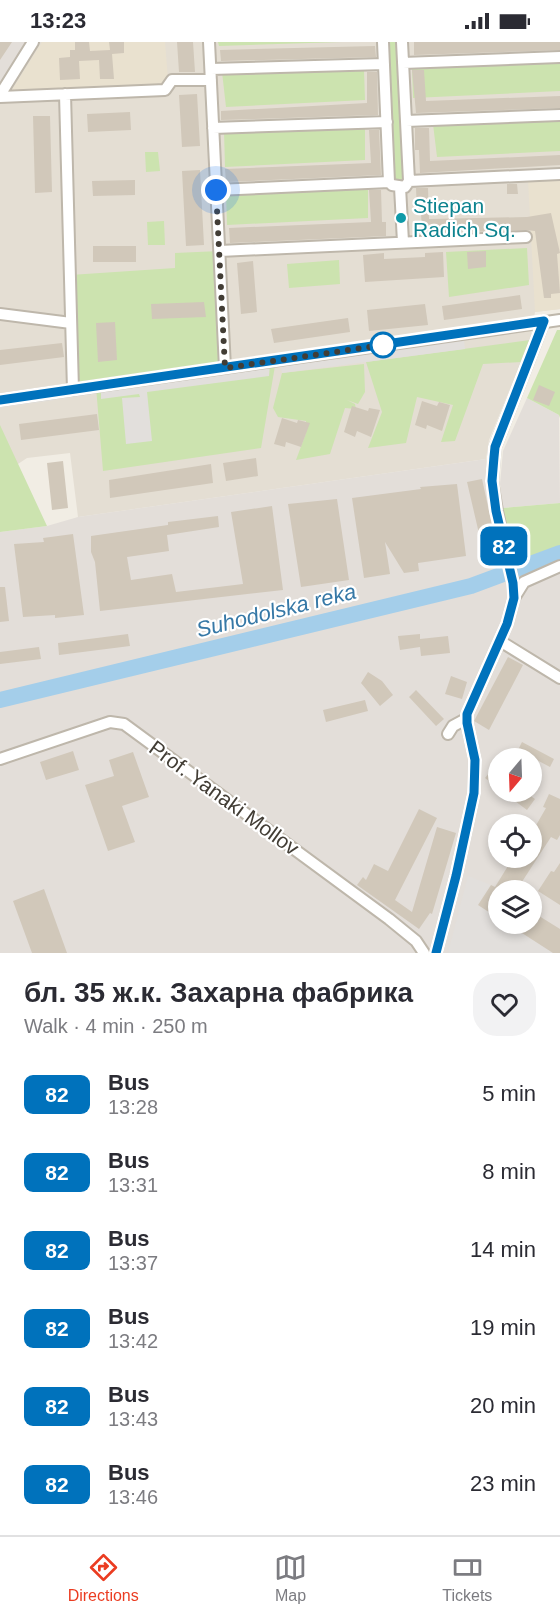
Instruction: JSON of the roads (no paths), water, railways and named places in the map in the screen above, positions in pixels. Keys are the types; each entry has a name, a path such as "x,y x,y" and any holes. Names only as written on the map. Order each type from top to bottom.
{"street":[{"path":"0,96 33,42"},
{"path":"209,42 225,368"},
{"path":"383,42 389,182"},
{"path":"402,42 406,121 403,242"},
{"path":"403,63 560,57"},
{"path":"0,96 165,90 172,80 211,74 384,64"},
{"path":"65,94 73,390"},
{"path":"406,121 560,115"},
{"path":"213,128 387,122"},
{"path":"216,190 389,182 392,185 560,174"},
{"path":"220,251 526,237"},
{"path":"0,314 71,323"},
{"path":"0,400 560,320"},
{"path":"436,953 474,793 475,760 466,719 510,617 514,598 494,491 495,447 544,321"},
{"path":"514,598 524,582 560,566"},
{"path":"500,641 560,678"},
{"path":"448,734 453,726 466,719"},
{"name":"Prof. Yanaki Mollov","path":"0,759 110,722 124,724 389,919 416,941 424,953"}],"water":[{"path":"560,546 560,560 519,575 516,563"}],"waterway":[{"name":"Suhodolska reka","path":"0,700 471,586 560,553"}],"place":[{"name":"Stiepan Radich Sq.","path":"401,218"}]}
